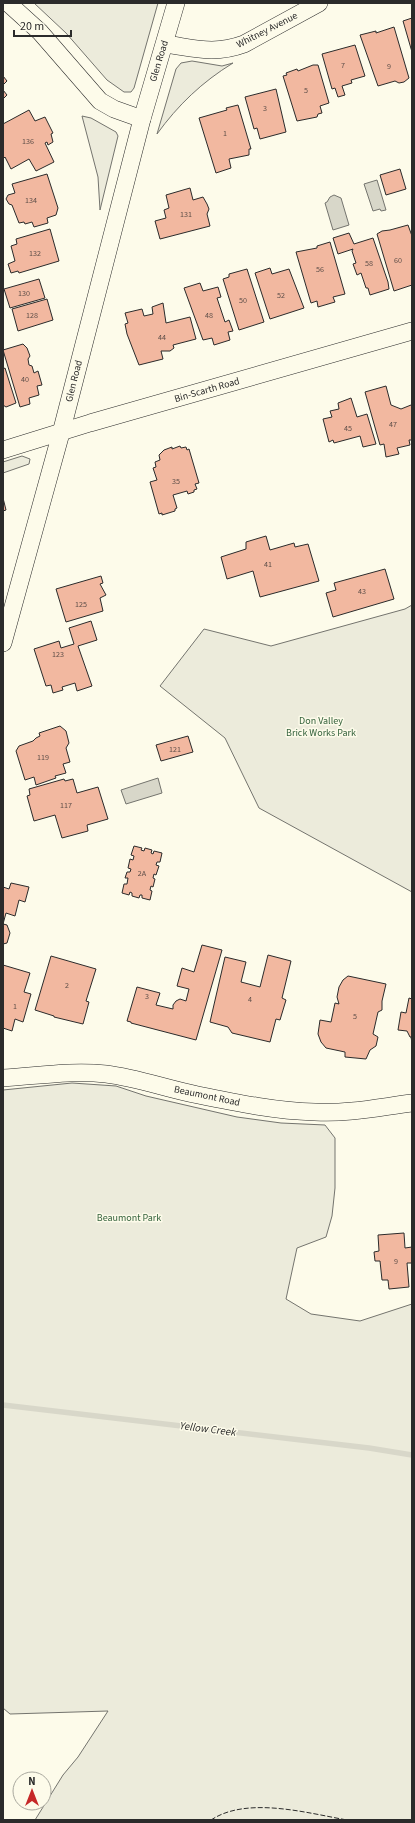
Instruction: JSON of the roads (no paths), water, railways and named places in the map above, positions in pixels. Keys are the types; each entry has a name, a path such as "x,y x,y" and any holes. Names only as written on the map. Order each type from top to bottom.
{"street":[{"path":"8,3 40,32 100,101 114,109 142,119"},
{"name":"Glen Road","path":"3,643 61,433 142,119 176,3"},
{"name":"Whitney Avenue","path":"165,44 209,50 233,48 244,44 319,3"},
{"name":"Bin-Scarth Road","path":"3,450 412,331"},
{"name":"Beaumont Road","path":"3,1078 73,1073 105,1074 131,1078 241,1104 316,1112 354,1111 412,1103"}],"waterway":[{"name":"Yellow Creek","path":"3,1405 369,1448 412,1455"}],"park label":[{"name":"Don Valley Brick Works Park","path":"321,726"},
{"name":"Beaumont Park","path":"129,1218"}]}
